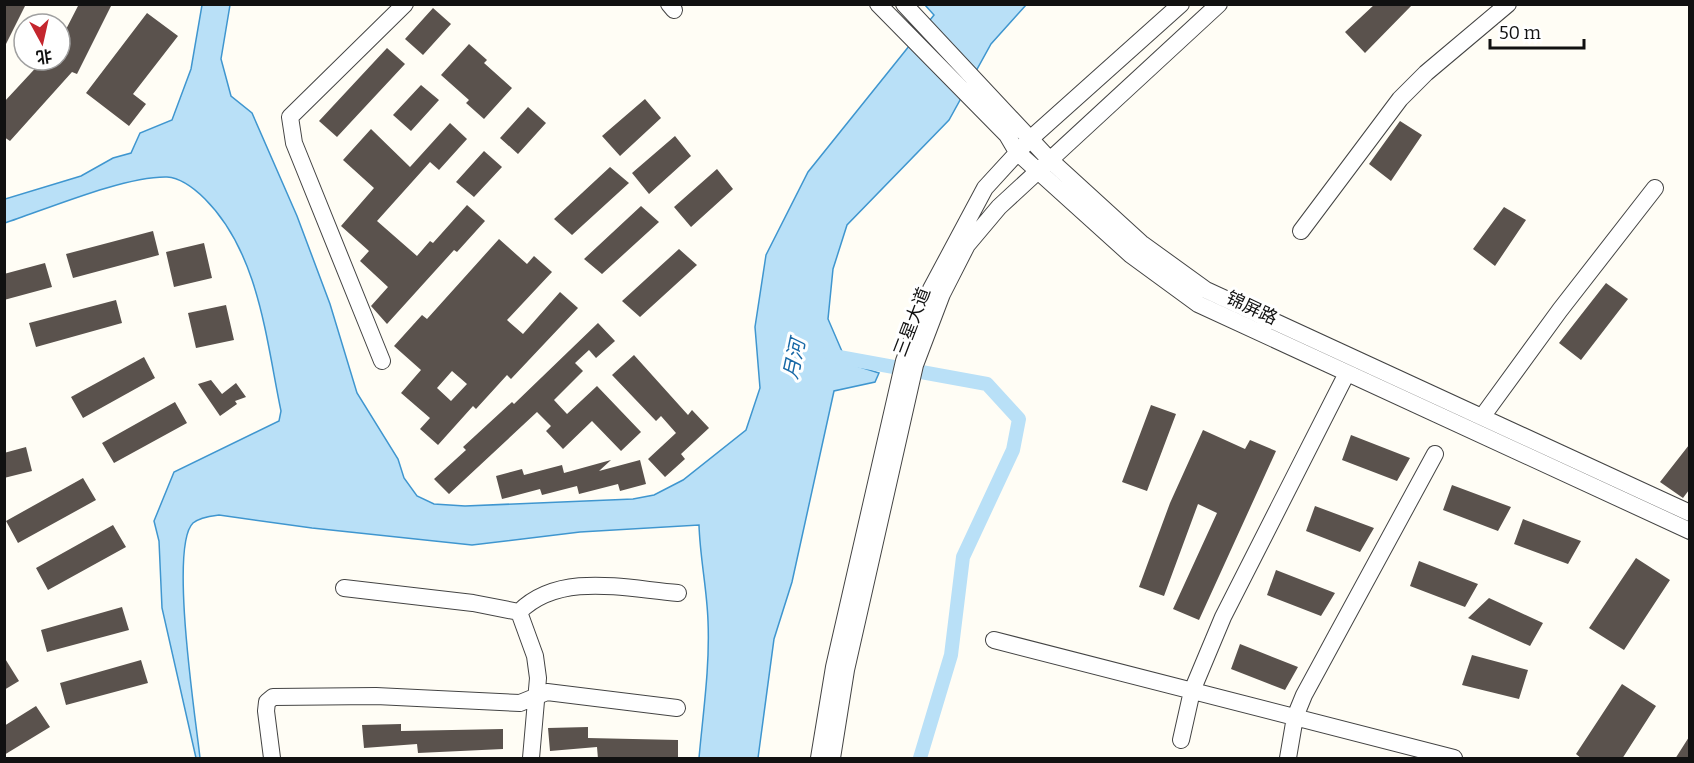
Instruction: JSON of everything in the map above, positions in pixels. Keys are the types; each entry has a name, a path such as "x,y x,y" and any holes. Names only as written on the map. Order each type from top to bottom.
{"street":[{"path":"382,361 294,142 290,117 405,4"},
{"name":"锦屏路","path":"879,4 902,28 1018,124 1023,146 1131,255 1198,304 1689,531"},
{"name":"三星大道","path":"819,759 834,667 931,289 985,188 1023,146 1181,4"},
{"name":"三星大道","path":"832,759 846,670 909,368 942,294 967,246 999,207 1219,4"},
{"path":"1301,231 1400,99 1426,73 1508,4"},
{"name":"锦屏路","path":"909,9 971,87"},
{"name":"锦屏路","path":"1044,166 1141,243 1206,290 1689,513"},
{"path":"1482,417 1560,310 1655,188"},
{"path":"1181,740 1192,691 1223,617 1347,373"},
{"path":"1288,759 1295,717 1304,695 1435,454"},
{"path":"344,588 473,603 519,612 547,592 577,585 678,593"},
{"path":"519,612 535,656 538,678 531,759"},
{"path":"994,640 1454,759"},
{"path":"272,759 266,711 267,702 273,697 376,696 520,703 547,692 677,708"}],"water":[{"name":"月河","path":"202,5 230,5 221,59 231,96 252,113 297,216 330,304 357,393 398,459 404,478 417,496 434,504 465,506 633,499 654,495 683,480 746,430 760,388 755,327 766,255 808,172 934,15 925,5 1026,5 991,44 949,120 847,225 833,269 828,319 847,363 879,373 875,382 834,391 792,582 774,639 758,758 699,758 706,690 708,638 699,525 580,532 472,545 312,528 219,515 202,518 193,523 186,538 183,564 186,635 200,758 196,758 162,608 159,541 154,521 174,472 279,421 281,411 265,327 249,271 238,245 223,221 197,191 173,178 150,178 108,187 5,223 5,199 81,176 113,158 131,153 140,133 172,120 191,69"}],"building":[{"path":"4,4 26,4 22,12 12,12 12,32 4,48"},
{"path":"79,4 112,4 77,74 72,72 72,18"},
{"path":"1375,4 1413,4 1365,53 1345,32"},
{"path":"433,8 451,24 423,55 405,39"},
{"path":"147,13 178,36 133,94 146,104 129,126 86,93"},
{"path":"469,44 487,60 484,63 512,88 484,119 466,103 469,100 441,75"},
{"path":"387,48 405,64 337,137 319,121"},
{"path":"32,72 72,72 10,141 4,137 4,102"},
{"path":"421,85 439,100 411,131 393,115"},
{"path":"645,99 661,118 620,156 602,136"},
{"path":"528,107 546,123 518,154 500,138"},
{"path":"1400,121 1422,135 1391,181 1369,164"},
{"path":"450,123 467,139 439,170 430,162 377,221 417,256 430,241 433,243 467,205 485,221 457,252 454,250 387,324 371,306 388,287 360,261 369,251 341,226 374,188 343,160 371,129 410,167"},
{"path":"675,136 691,156 649,194 632,173"},
{"path":"484,151 502,167 474,197 456,182"},
{"path":"610,167 629,183 572,235 554,219"},
{"path":"717,169 733,189 691,227 674,207"},
{"path":"641,206 659,222 602,274 584,259"},
{"path":"1504,207 1526,220 1495,266 1473,249"},
{"path":"153,231 159,255 73,278 66,254"},
{"path":"499,239 527,264 534,256 552,272 507,320 523,334 560,292 578,308 511,379 507,375 476,409 473,406 438,445 420,429 430,418 401,393 421,370 394,346 422,315 427,319","holes":["452,371 467,384 451,401 437,388"]},
{"path":"204,243 212,278 174,287 166,252"},
{"path":"679,249 697,265 640,317 622,301"},
{"path":"45,263 52,287 4,300 4,274"},
{"path":"1606,283 1628,299 1581,360 1559,343"},
{"path":"116,300 122,323 36,347 29,323"},
{"path":"226,305 234,340 196,348 188,313"},
{"path":"598,323 615,341 596,358 589,350 575,363 583,371 554,400 567,414 597,386 641,432 621,451 592,421 563,449 546,431 551,426 537,412 449,494 434,479 466,450 463,447 512,402 514,404"},
{"path":"634,355 688,415 692,410 709,428 681,454 685,459 665,477 648,459 676,433 661,416 656,421 612,375"},
{"path":"144,357 155,378 83,418 71,397"},
{"path":"211,380 222,394 236,383 246,397 235,401 237,404 220,416 198,384"},
{"path":"175,402 187,423 114,463 102,443"},
{"path":"1151,405 1176,414 1147,491 1122,482"},
{"path":"1203,430 1245,449 1250,440 1276,451 1199,620 1173,609 1217,513 1198,504 1164,596 1139,587 1170,503"},
{"path":"1351,435 1410,458 1397,481 1342,460"},
{"path":"1689,445 1689,490 1683,498 1660,482"},
{"path":"26,447 32,471 4,478 4,453"},
{"path":"611,460 599,471 640,460 646,484 620,491 618,484 579,494 577,486 542,495 540,489 502,499 496,476 522,469 524,475 562,465 564,473"},
{"path":"83,478 96,500 18,543 6,521"},
{"path":"1452,485 1511,507 1498,531 1443,510"},
{"path":"1315,506 1374,528 1360,552 1306,531"},
{"path":"1523,519 1581,541 1568,564 1514,544"},
{"path":"113,525 126,547 48,590 36,568"},
{"path":"1636,558 1670,580 1624,650 1589,628"},
{"path":"1419,561 1478,584 1465,607 1410,586"},
{"path":"1276,570 1335,593 1321,616 1267,595"},
{"path":"1489,598 1543,623 1530,646 1468,618"},
{"path":"122,607 129,630 47,652 41,630"},
{"path":"1240,644 1298,667 1285,690 1231,669"},
{"path":"1472,655 1528,670 1519,699 1462,685"},
{"path":"4,657 19,681 4,690"},
{"path":"141,660 148,683 66,705 60,683"},
{"path":"1622,684 1656,706 1622,759 1582,759 1576,754"},
{"path":"36,706 50,727 4,755 4,726"},
{"path":"401,724 401,731 503,729 503,749 418,753 417,744 364,748 362,725"},
{"path":"588,727 588,738 678,740 678,759 598,759 597,747 550,751 548,728"},
{"path":"1689,737 1689,759 1675,759"}],"waterway":[{"path":"829,352 839,357 987,384 1019,419 1013,450 963,557 951,655 920,758"}]}
